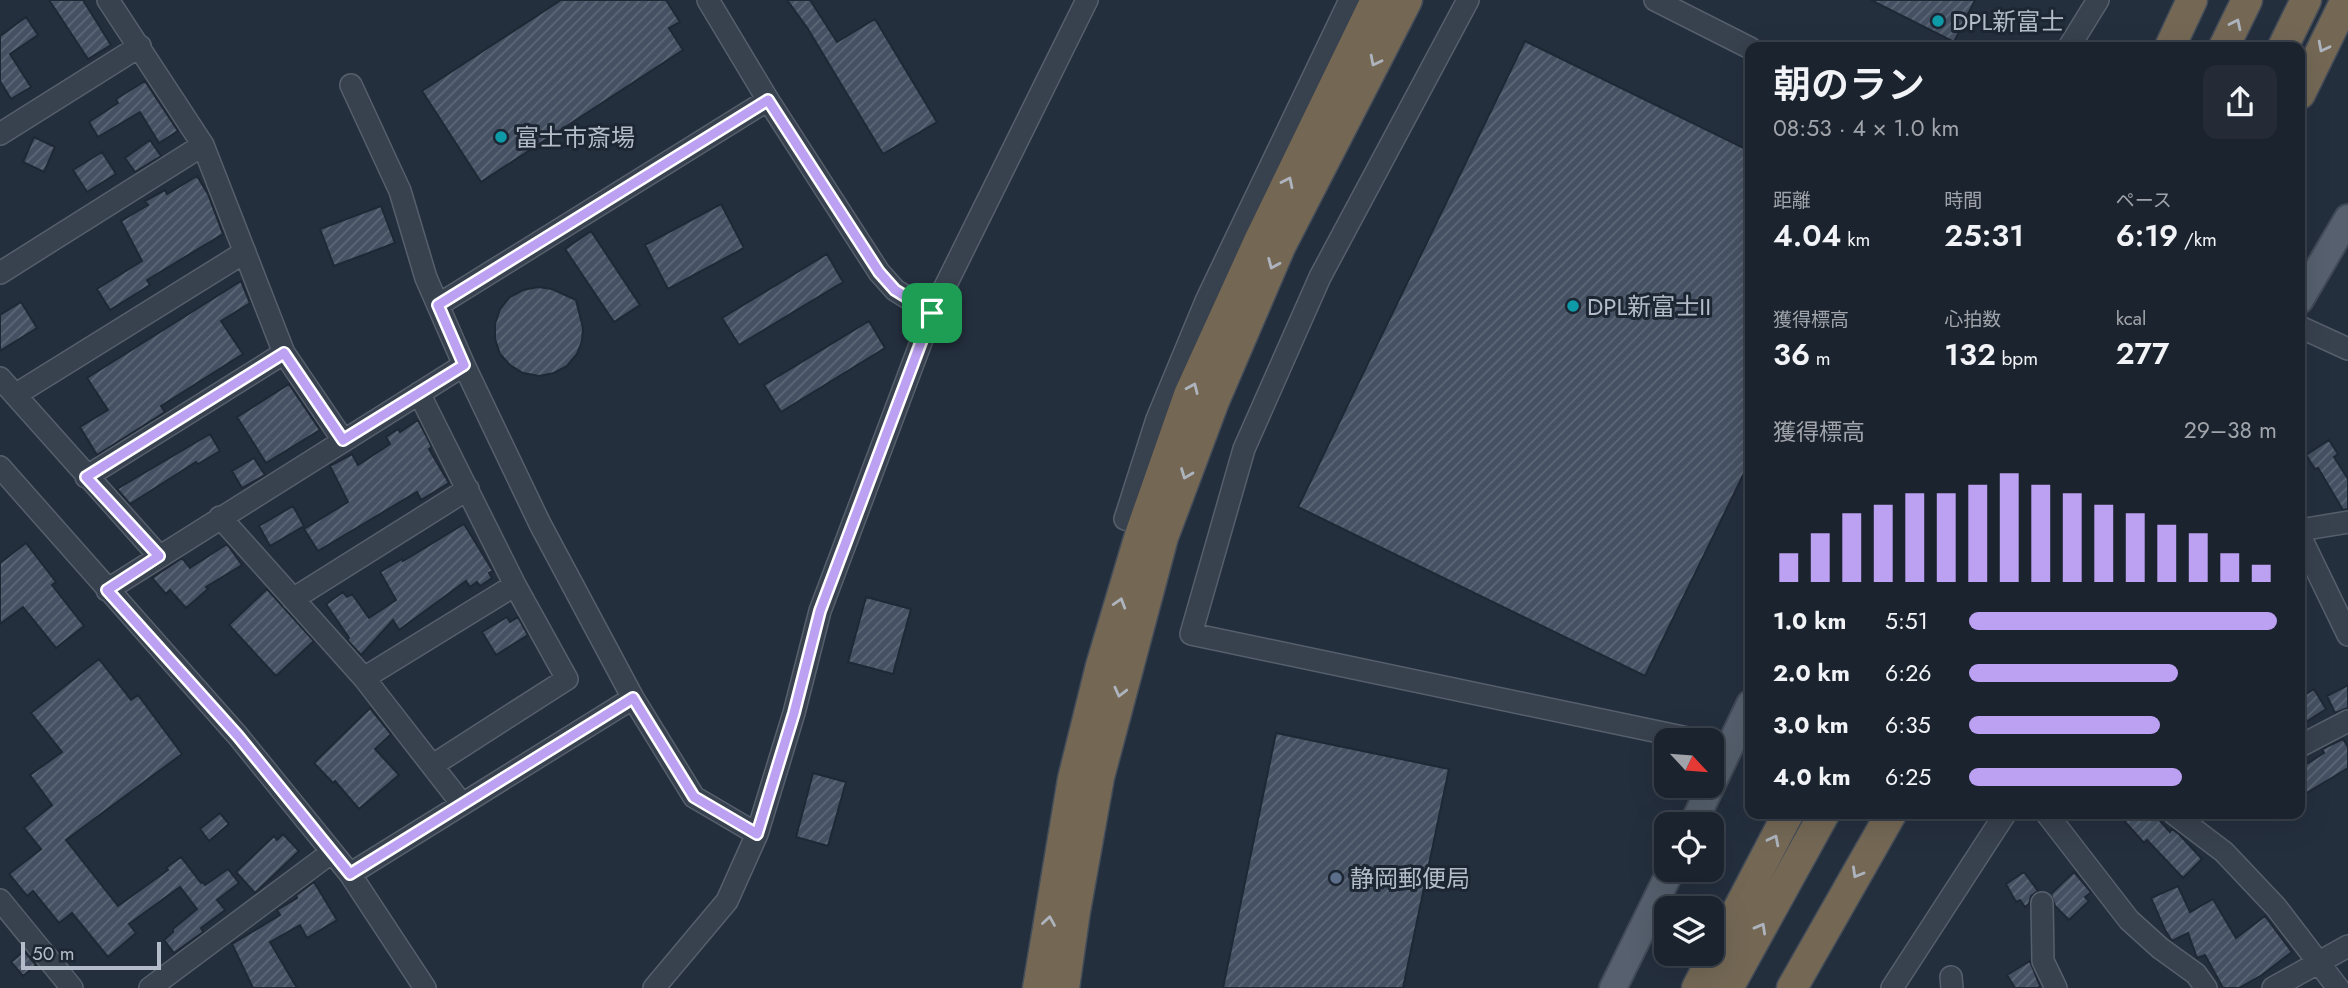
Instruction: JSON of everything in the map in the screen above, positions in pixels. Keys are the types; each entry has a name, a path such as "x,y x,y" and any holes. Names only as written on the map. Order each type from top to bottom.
{"highway":[{"path":"1038,988 1073,779 1101,666 1141,532 1189,395 1260,239 1376,0"},
{"path":"1064,988 1098,776 1163,537 1214,401 1280,247 1406,0"},
{"path":"2172,42 2192,0"},
{"path":"2227,42 2248,0"},
{"path":"2285,42 2306,0"},
{"path":"2305,84 2346,0"},
{"path":"1697,988 1785,819"},
{"path":"1728,988 1821,819"},
{"path":"1792,988 1888,819"}],"main road":[{"path":"2305,291 2348,218"},
{"path":"1724,741 1745,711"},
{"path":"1613,988 1665,882"}],"street":[{"path":"108,0 203,145 284,353 343,440"},
{"path":"708,0 768,100 879,272 895,290 932,313"},
{"path":"654,988 727,901 757,834 794,713 820,611 932,313 1087,0"},
{"path":"1125,519 1157,419 1206,302 1350,0"},
{"path":"1468,0 1320,277 1244,449 1191,634 1654,731"},
{"path":"1655,0 1745,45"},
{"path":"2072,42 2098,0"},
{"path":"0,134 140,46"},
{"path":"351,85 400,191 426,278 464,365 540,524 633,698 694,797 757,834"},
{"path":"438,305 768,100"},
{"path":"0,274 203,145"},
{"path":"15,395 245,252"},
{"path":"2305,329 2348,349"},
{"path":"86,477 284,353"},
{"path":"107,590 464,365"},
{"path":"0,378 159,556"},
{"path":"419,393 515,585 567,679 433,765"},
{"path":"0,467 238,736 350,874 425,988"},
{"path":"293,599 467,489"},
{"path":"220,517 364,678 462,804"},
{"path":"2305,529 2348,522"},
{"path":"2305,546 2348,635"},
{"path":"364,678 515,585"},
{"path":"350,874 633,698"},
{"path":"2305,743 2348,721"},
{"path":"1892,988 2002,819"},
{"path":"2051,819 2129,920 2160,948 2196,974 2206,988"},
{"path":"2181,819 2224,852 2276,907 2338,988"},
{"path":"150,988 332,852"},
{"path":"0,900 72,988"},
{"path":"2042,903 2043,961 2056,988"},
{"path":"2273,988 2348,946"}],"building":[{"path":"49,0 83,0 111,45 88,59"},
{"name":"富士市斎場","path":"561,0 666,0 680,22 669,28 683,50 481,182 422,91"},
{"path":"787,0 810,0 837,42 875,19 937,122 883,154 808,29"},
{"name":"DPL新富士","path":"1871,0 1975,0 1954,42"},
{"path":"26,17 38,35 10,54 31,87 11,99 0,81 0,36"},
{"name":"DPL新富士II","path":"1525,41 1745,149 1745,471 1645,676 1298,507"},
{"path":"145,81 178,131 159,143 140,112 98,137 89,122 118,103 116,99"},
{"path":"34,137 55,147 44,172 23,162"},
{"path":"150,140 161,156 135,172 125,158"},
{"path":"102,152 116,174 87,192 73,170"},
{"path":"197,176 208,194 223,234 147,280 150,285 110,310 97,289 142,261 121,221 148,205 145,201 165,190 167,194"},
{"path":"721,204 744,248 668,289 645,245"},
{"path":"381,206 395,243 334,266 320,229"},
{"path":"591,231 640,305 614,322 565,249"},
{"path":"827,254 843,282 739,345 722,318"},
{"path":"241,281 250,303 221,321 243,354 161,406 165,412 97,455 80,427 108,410 87,378"},
{"path":"538,287 552,289 576,300 583,328 577,354 567,366 554,373 539,376 523,373 510,365 500,354 495,339 495,324 500,309 510,297 523,290"},
{"path":"21,302 37,328 0,351 0,315"},
{"path":"869,321 885,348 781,412 764,385"},
{"path":"289,384 320,430 266,463 237,417"},
{"path":"418,420 432,447 429,449 449,483 421,500 417,492 318,551 304,529 348,502 330,466 352,454 358,465 390,444 386,437 398,429 400,432"},
{"path":"210,434 220,451 198,464 196,462 130,504 117,489"},
{"path":"2329,440 2338,454 2334,457 2348,479 2348,509 2343,510 2318,468 2315,469 2306,455"},
{"path":"254,458 265,475 242,488 232,471"},
{"path":"293,506 304,526 270,546 259,526"},
{"path":"464,524 493,571 489,573 492,578 480,586 477,582 470,587 466,581 399,630 393,620 361,655 347,640 349,638 326,604 343,592 347,597 352,594 369,618 396,600 380,572"},
{"path":"26,543 56,582 52,585 84,626 56,648 23,607 0,624 0,563"},
{"path":"227,544 242,565 206,587 208,589 186,608 170,590 166,594 152,578 182,558 190,568"},
{"path":"267,589 314,641 276,676 229,625"},
{"path":"866,597 911,609 893,674 848,662"},
{"path":"507,617 510,622 518,617 528,635 496,655 482,632"},
{"path":"99,659 131,700 138,695 182,754 66,840 118,906 168,870 166,868 181,857 205,885 228,869 239,883 217,900 225,910 201,928 203,932 174,953 164,940 197,909 180,887 129,924 136,933 108,957 72,913 59,923 33,891 27,896 9,874 41,849 24,828 52,805 30,775 62,752 31,713"},
{"path":"2348,685 2348,708 2335,713 2327,696"},
{"path":"2314,689 2326,709 2305,723 2305,695"},
{"path":"370,708 391,734 375,749 399,775 359,809 335,781 333,783 314,763"},
{"name":"静岡郵便局","path":"1276,733 1449,769 1403,988 1223,988"},
{"path":"2343,739 2348,747 2348,768 2305,794 2305,765 2324,753 2322,749"},
{"path":"813,773 846,782 828,846 796,837"},
{"path":"220,813 229,824 209,841 200,829"},
{"path":"2122,819 2158,819 2170,832 2172,829 2179,834 2202,859 2183,878 2147,840 2144,843"},
{"path":"283,834 299,851 255,893 236,872 274,836 277,840"},
{"path":"2024,872 2038,891 2031,896 2025,907 2020,900 2016,902 2006,884"},
{"path":"2074,872 2091,892 2085,897 2089,901 2069,920 2055,906 2051,894"},
{"path":"314,882 337,920 307,938 300,925 270,942 297,988 253,988 232,944 280,915 277,910 297,898 296,895"},
{"path":"2178,886 2190,912 2213,899 2236,938 2265,916 2292,952 2262,975 2239,988 2223,988 2205,955 2197,958 2188,933 2172,941 2165,930 2151,898"},
{"path":"24,951 36,965 23,976 11,962"},
{"path":"2030,961 2040,986 2015,988 2007,975"}],"place":[{"name":"DPL新富士","path":"1938,21"},
{"name":"富士市斎場","path":"501,137"},
{"name":"DPL新富士II","path":"1573,306"},
{"name":"静岡郵便局","path":"1336,878"}],"route":[{"path":"768,100 879,272 895,290 932,313 820,611 794,713 757,834 694,797 633,698 350,874 238,736 107,590 159,556 86,477 284,353 343,440 464,365 438,305 768,100"}]}
